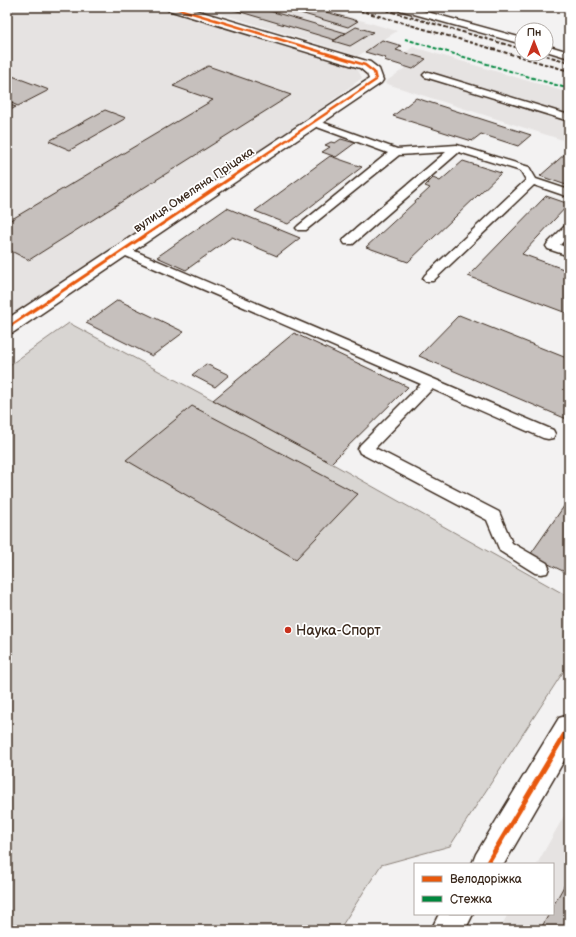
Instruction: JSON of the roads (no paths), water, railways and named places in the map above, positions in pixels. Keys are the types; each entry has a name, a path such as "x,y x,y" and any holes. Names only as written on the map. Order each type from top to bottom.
{"street":[{"name":"вулиця Омеляна Пріцака","path":"7,328 376,80 374,72 365,65 172,7"},
{"path":"488,863 569,727"},
{"path":"447,930 456,915"}],"lane":[{"path":"400,7 514,40"},
{"path":"554,50 569,55"},
{"path":"428,74 569,118"},
{"path":"314,122 396,152 457,148 524,169 532,181 569,194"},
{"path":"349,241 457,148"},
{"path":"302,228 396,152"},
{"path":"429,278 532,181"},
{"path":"569,228 552,246 569,252"},
{"path":"123,250 548,434"},
{"path":"430,383 365,449 493,516 506,547 541,568"}],"railway":[{"path":"348,7 569,71"},
{"path":"375,7 514,47"},
{"path":"554,58 569,62"}],"place":[{"name":"Наука-Спорт","path":"288,630"}]}
